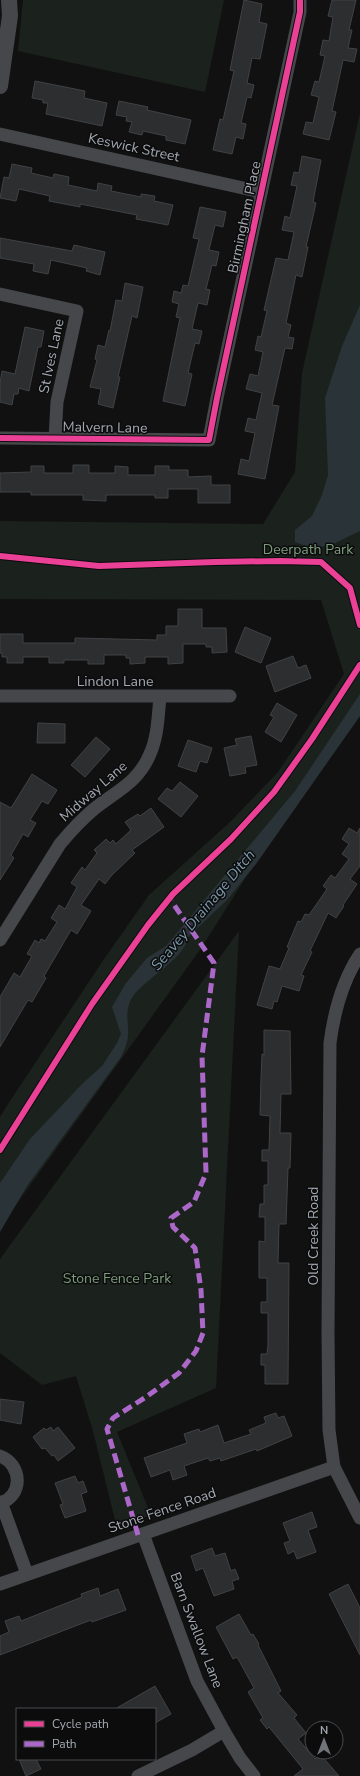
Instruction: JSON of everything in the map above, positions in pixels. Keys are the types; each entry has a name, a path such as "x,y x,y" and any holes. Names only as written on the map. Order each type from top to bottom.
{"street":[{"path":"0,86 10,16 9,0"},
{"name":"Birmingham Place","path":"209,440 218,390 300,12 300,0"},
{"name":"Keswick Street","path":"0,134 261,192"},
{"name":"St Ives Lane","path":"0,294 77,311 58,402 55,438"},
{"name":"Malvern Lane","path":"0,438 209,440"},
{"name":"Lindon Lane","path":"0,696 230,696"},
{"name":"Midway Lane","path":"0,940 60,844 69,833 94,809 126,787 142,770 150,754 156,734 160,697"},
{"name":"Old Creek Road","path":"360,954 354,963 342,989 333,1018 330,1044 328,1332 329,1430 334,1467 360,1518"},
{"path":"0,1456 8,1460 14,1466 17,1474 18,1482 16,1490 11,1497 1,1503 27,1574"},
{"name":"Stone Fence Road","path":"0,1584 334,1467"},
{"name":"Barn Swallow Lane","path":"143,1534 197,1681 240,1758 254,1776"},
{"path":"138,1776 192,1750 224,1731"}],"green space":[{"path":"23,0 224,0 205,92 18,51"},
{"name":"Deerpath Park","path":"360,113 360,703 265,847 202,947 0,1227 0,1117 8,1104 104,959 149,895 229,823 278,772 344,674 321,600 0,599 0,521 263,524 295,472 302,373"},
{"name":"Stone Fence Park","path":"239,931 216,1388 117,1432 151,1515 117,1528 93,1431 76,1376 42,1385 0,1353 0,1259"}],"water":[{"path":"360,305 360,531 335,543 314,549 295,542 295,530 312,516 322,495 328,475 325,398 342,346"},
{"name":"Seavey Drainage Ditch","path":"360,694 360,716 256,864 227,900 188,937 185,945 173,960 140,988 134,995 128,1006 128,1036 126,1046 121,1057 27,1186 0,1232 0,1183 30,1139 83,1083 102,1066 117,1043 121,1034 112,1007 126,983 147,958 166,946 295,791"}],"building":[{"path":"244,0 262,4 259,22 267,24 260,59 252,58 247,83 254,85 251,98 247,97 241,123 246,124 243,139 236,137 232,154 213,150 220,119 223,120 234,71 230,70"},
{"path":"332,0 356,0 349,30 352,30 348,48 357,49 354,62 343,60 332,111 336,112 329,140 303,134 306,122 313,123 319,97 311,95 315,81 319,82 325,56 320,55 323,40 329,41 333,17 328,16"},
{"path":"35,81 85,91 84,98 107,103 102,126 46,114 48,103 43,103 43,100 32,98"},
{"path":"119,101 148,107 147,110 191,120 185,144 166,140 166,136 143,131 142,135 129,132 132,122 126,121 127,117 116,115"},
{"path":"302,156 321,160 313,202 316,203 306,247 308,247 302,277 296,275 286,323 291,325 288,337 294,338 292,349 285,348 272,405 279,406 265,479 238,474 241,459 249,461 255,433 245,431 248,418 256,420 262,393 246,389 250,374 258,376 263,352 255,350 258,336 261,337 267,311 264,310 276,258 288,260 294,232 282,230 285,216 290,218 297,186 291,185 294,172 299,173"},
{"path":"12,164 32,168 31,173 53,178 54,174 69,177 68,185 97,191 98,183 112,186 111,191 141,197 141,194 155,196 154,201 173,205 168,225 136,219 137,215 80,204 80,207 49,201 50,196 19,189 16,201 0,198 4,177 9,178"},
{"path":"200,207 226,212 223,227 215,225 209,250 219,252 216,266 212,265 206,289 210,290 207,305 198,303 192,329 202,331 199,344 195,343 188,373 192,374 185,406 163,401 180,318 176,317 179,304 172,302 174,291 181,293 183,285 188,286 199,239 193,238"},
{"path":"0,238 72,251 74,245 105,252 100,275 86,271 87,268 51,260 48,274 33,271 34,264 0,258"},
{"path":"125,283 143,287 137,318 132,316 118,377 120,377 113,408 98,404 101,389 90,387 97,360 95,359 98,345 105,347 109,330 110,331 116,300 122,301"},
{"path":"25,327 44,331 41,347 38,347 29,391 19,388 18,394 14,394 12,405 0,402 0,383 2,371 15,374"},
{"path":"73,465 89,465 89,473 115,473 115,466 128,467 128,475 155,475 155,466 169,466 169,470 188,470 188,477 211,476 211,485 230,485 230,503 198,503 198,489 168,489 168,498 155,498 155,495 106,495 106,501 83,500 83,495 31,495 31,492 0,492 0,473 31,472 31,466 44,466 44,473 73,473"},
{"path":"178,609 202,609 202,628 226,628 227,652 212,653 212,647 206,647 206,644 183,644 183,663 168,664 168,657 145,657 145,663 130,664 130,658 126,658 126,655 104,655 104,664 88,664 88,660 64,660 64,663 49,663 49,657 23,657 23,663 7,663 7,657 2,657 2,653 0,653 0,634 23,634 23,643 75,643 75,638 157,640 157,635 166,635 166,626 178,626"},
{"path":"245,627 271,638 261,663 235,652"},
{"path":"293,656 298,668 306,665 311,678 275,692 266,666"},
{"path":"277,703 297,715 281,742 265,732 274,717 270,715"},
{"path":"38,723 65,724 65,743 37,743"},
{"path":"251,736 257,765 245,767 246,773 230,776 224,748 237,745 235,739"},
{"path":"96,737 110,749 85,777 71,765"},
{"path":"188,740 212,748 207,763 200,761 196,772 178,766"},
{"path":"32,774 57,790 48,804 42,801 30,820 36,823 28,837 23,834 11,855 14,858 0,880 0,802 11,808"},
{"path":"180,782 198,796 181,817 158,799 167,788 172,791"},
{"path":"151,808 164,827 132,850 135,853 111,876 105,884 99,879 81,905 91,911 77,934 71,930 44,976 46,978 32,1002 28,1000 0,1047 0,997 14,973 20,977 32,956 27,954 35,940 39,943 41,939 45,941 57,922 51,918 59,905 65,909 77,887 71,883 82,867 85,870 97,853 94,850 106,839 110,843 113,840 116,844 131,830 125,822 138,814 140,816"},
{"path":"349,828 357,833 360,828 360,866 350,879 357,884 336,918 328,913 310,951 312,952 301,975 304,976 299,991 282,986 277,1002 274,1001 272,1009 257,1005 269,966 280,969 298,921 301,922 305,914 309,915 327,889 323,886 331,875 335,878 349,859 342,854 349,844 342,839"},
{"path":"264,1030 290,1031 291,1094 281,1094 280,1133 291,1133 290,1168 288,1168 286,1224 279,1224 278,1263 289,1263 288,1384 265,1384 265,1365 261,1365 261,1354 267,1354 268,1345 268,1313 261,1313 261,1302 267,1302 267,1278 259,1278 259,1241 265,1242 265,1217 259,1217 260,1204 264,1204 264,1185 268,1185 268,1161 262,1161 262,1150 269,1150 270,1116 260,1115"},
{"path":"0,1399 24,1402 21,1424 0,1420"},
{"path":"276,1413 278,1418 284,1416 292,1436 257,1451 256,1449 221,1461 220,1458 210,1461 208,1458 184,1466 187,1475 173,1480 170,1470 151,1477 144,1458 187,1443 184,1434 199,1429 200,1432 218,1425 224,1443 251,1434 249,1430 266,1423 264,1417"},
{"path":"51,1427 53,1431 58,1427 75,1448 58,1461 54,1455 52,1456 45,1448 42,1449 33,1437 44,1428 46,1430"},
{"path":"75,1476 78,1483 83,1481 87,1492 81,1494 86,1511 65,1518 60,1505 63,1504 55,1483"},
{"path":"312,1512 317,1527 308,1530 316,1552 297,1559 294,1551 288,1554 284,1543 290,1541 283,1523"},
{"path":"212,1548 215,1556 225,1553 231,1571 235,1569 239,1579 232,1581 234,1589 214,1596 203,1568 196,1571 191,1556"},
{"path":"348,1584 360,1608 360,1655 329,1594"},
{"path":"98,1588 100,1596 118,1589 126,1610 92,1622 91,1620 0,1655 0,1636 9,1632 5,1621 19,1616 21,1621 82,1597 81,1594"},
{"path":"239,1614 251,1635 253,1634 259,1644 258,1645 281,1691 278,1693 297,1715 294,1718 304,1730 304,1734 298,1739 304,1746 304,1760 325,1760 339,1776 294,1776 303,1769 269,1727 267,1729 260,1720 263,1718 248,1692 254,1688 237,1657 233,1659 216,1627"},
{"path":"155,1686 171,1714 156,1722 156,1708 117,1708"},
{"path":"19,1760 36,1760 41,1769 26,1776"}],"marked path":[{"path":"138,1535 107,1429 113,1418 146,1397 179,1373 196,1351 203,1333 201,1290 195,1248 173,1227 171,1218 194,1202 206,1173 202,1056 214,963 170,899"}],"cycle path":[{"path":"0,438 209,440 300,12 300,0"},
{"path":"0,556 99,566 215,562 321,562 350,588 360,625"},
{"path":"0,1150 92,1004 148,925 173,894 231,839 274,792 312,739 360,665"}]}
